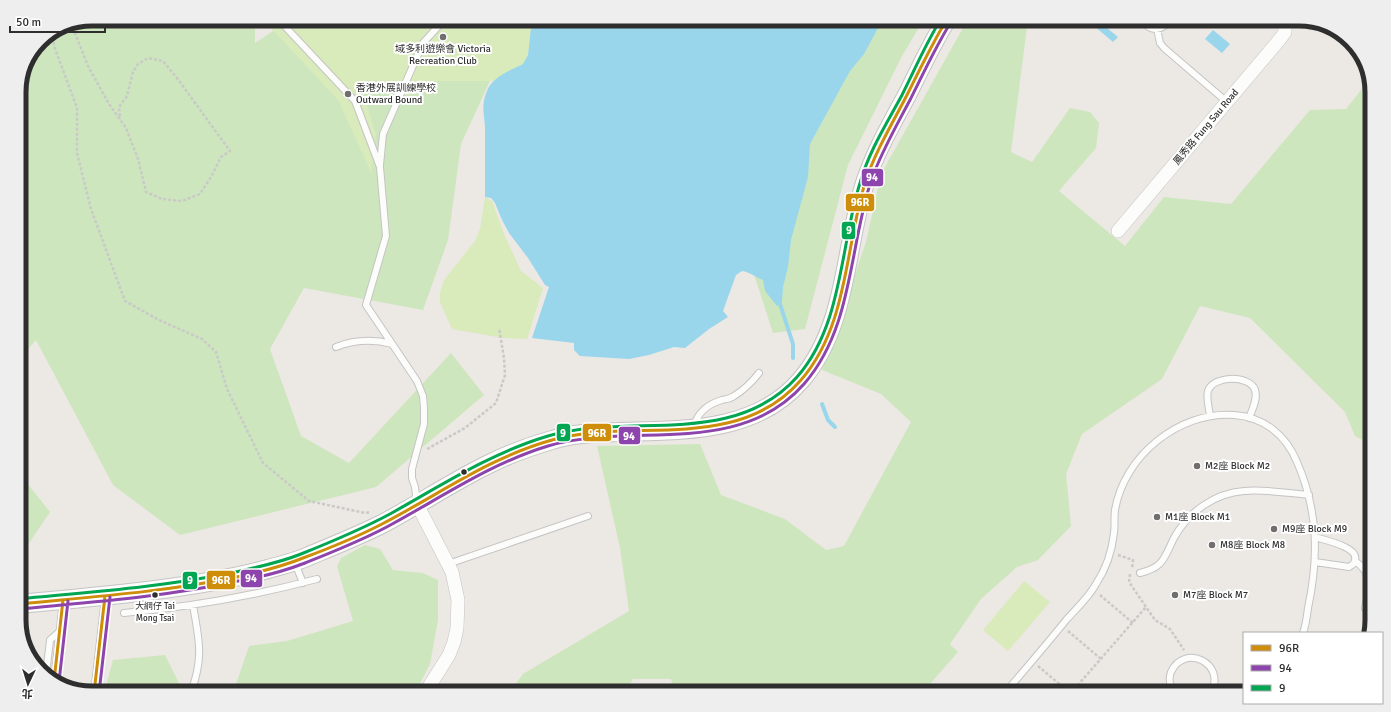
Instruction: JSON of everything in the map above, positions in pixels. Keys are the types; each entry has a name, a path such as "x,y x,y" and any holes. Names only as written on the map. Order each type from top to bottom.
{"street":[{"path":"26,603 105,596 202,584 249,574 306,558 380,525 489,464 527,448 557,438 596,433 694,429 717,426 733,422 765,410 780,400 796,386 814,363 829,335 836,311 862,193 869,172 890,127 943,26"},
{"name":"鳳秀路 Fung Sau Road","path":"1118,231 1280,39 1285,32 1285,26"},
{"path":"417,504 452,572 458,600 457,628 449,655 429,686"}],"lane":[{"path":"285,26 355,101 380,167"},
{"path":"417,504 415,487 412,478 424,424 423,396 417,381 366,305 386,236 380,167 383,134 423,43 439,26"},
{"path":"1148,26 1157,30 1164,26"},
{"path":"1157,30 1158,36 1164,48 1227,102"},
{"path":"336,347 364,341 380,341 392,344"},
{"path":"694,429 697,418 704,409 717,401 736,395 749,385 759,373"},
{"path":"1210,416 1207,395 1210,386 1218,381 1233,379 1248,382 1254,387 1255,397 1249,418"},
{"path":"1011,686 1093,589 1102,573 1110,553 1114,532 1115,510 1121,490 1131,471 1143,455 1162,437 1191,421 1210,416 1223,414 1236,415 1249,418 1266,425 1282,436 1292,450 1306,484 1314,519 1315,562 1312,590 1303,632"},
{"path":"1140,573 1147,571 1160,563 1165,558 1177,534 1188,518 1208,502 1219,496 1244,490 1308,495"},
{"path":"448,564 588,516"},
{"path":"1315,537 1345,546 1356,556 1353,565 1349,567 1315,562"},
{"path":"294,561 303,582"},
{"path":"1355,561 1365,570"},
{"path":"124,613 193,605 245,596 317,579"},
{"path":"95,686 105,596"},
{"path":"55,675 63,600"},
{"path":"193,605 200,643 200,661 193,686"},
{"path":"47,664 50,640 59,632"},
{"path":"1171,686 1170,675 1173,669 1177,664 1189,658 1203,660 1212,668 1215,679 1214,686"}],"path":[{"path":"74,29 88,66 109,104 126,128 138,159 146,192 162,199 182,201 200,194 212,177 221,157 230,151 163,61 148,58 138,64 133,72 126,96 118,107 120,119"},
{"path":"53,39 54,46 77,108 77,153 91,209 125,301 159,320 202,339 216,352 227,389 263,463 309,501 365,513 373,512"},
{"path":"416,455 465,428 496,404 505,375 499,328"},
{"path":"1110,553 1133,560 1129,582 1155,620 1170,628 1189,658"},
{"path":"1093,589 1133,623"},
{"path":"1076,686 1146,607"},
{"path":"1062,626 1101,659"},
{"path":"1032,661 1062,686"}],"green space":[{"path":"92,26 255,26 255,43 280,26 328,26 500,59 461,144 448,240 423,310 304,288 270,349 301,436 349,463 451,353 484,395 376,487 180,535 113,485 36,340 26,351 26,88 28,75 33,63 48,42 59,35 71,30"},
{"name":"域多利遊樂會 Victoria Recreation Club","path":"267,26 531,26 528,55 523,64 509,71 495,81 365,81 362,88 376,135 371,172 338,100 272,29"},
{"path":"867,26 920,26 902,56 848,165 805,329 773,333 751,265"},
{"path":"964,26 1027,26 1011,152 1032,162 1070,108 1090,112 1099,123 1096,148 1059,191 1125,246 1164,197 1231,204 1310,110 1346,109 1365,85 1365,441 1355,436 1345,412 1250,318 1200,306 1162,379 1082,434 1066,474 1071,526 1038,560 1017,567 981,599 950,644 958,652 928,686 673,686 671,679 633,679 629,686 514,686 523,674 629,611 620,548 597,446 700,444 721,495 785,519 826,550 844,546 911,422 881,394 822,370 866,242 881,174"},
{"path":"485,197 492,201 504,234 521,271 543,288 527,339 503,338 452,329 440,302 440,292 444,280 475,241 480,229"},
{"path":"26,482 50,512 26,548"},
{"path":"365,545 380,549 393,570 423,573 438,580 438,620 430,664 419,686 235,686 249,646 287,641 353,621 337,566 341,558"},
{"path":"1024,581 1050,602 1008,651 983,630"},
{"path":"26,613 28,613 27,632 26,624"},
{"path":"165,655 180,686 106,686 113,660"}],"water":[{"path":"531,26 879,26 864,54 850,71 810,144 808,177 791,240 782,302 777,306 765,291 763,280 748,272 742,271 736,275 723,311 728,317 709,329 685,348 674,347 649,355 629,359 580,356 574,350 574,343 532,338 549,287 545,285 528,258 509,233 495,203 491,198 485,197 485,127 483,109 485,96 489,86 502,74 523,64 528,55"},
{"path":"1094,26 1105,26 1118,37 1113,42"},
{"path":"1213,30 1230,44 1222,53 1205,39"}],"waterway":[{"path":"780,304 793,344 793,358"},
{"path":"822,404 828,420 835,427"}],"transit line":[{"name":"9","path":"26,598 125,589 178,582 231,573 275,563 301,554 357,530 390,514 467,470 507,451 548,436 579,430 711,421 742,413 771,399 797,377 812,356 823,334 832,309 838,284 853,207 868,160 937,26"},
{"name":"96R","path":"26,603 126,594 179,587 268,570 313,554 363,533 403,513 507,456 552,440 583,434 616,431 683,429 715,425 746,417 775,403 801,380 816,359 828,336 837,311 858,208 869,172 884,138 943,26"},
{"name":"94","path":"26,608 180,592 251,579 305,563 361,540 488,470 507,461 548,446 581,439 615,436 683,434 716,430 748,422 778,407 804,384 820,362 832,338 848,287 858,233 875,170 930,59 949,26"},
{"name":"96R","path":"95,686 105,596"},
{"name":"94","path":"100,686 110,597"},
{"name":"96R","path":"55,675 63,600"},
{"name":"94","path":"60,677 68,601"}],"place":[{"name":"域多利遊樂會 Victoria Recreation Club","path":"443,37"},
{"name":"香港外展訓練學校 Outward Bound","path":"348,94"},
{"name":"M2座 Block M2","path":"1197,466"},
{"name":"M1座 Block M1","path":"1157,517"},
{"name":"M9座 Block M9","path":"1274,529"},
{"name":"M8座 Block M8","path":"1212,545"},
{"name":"大網仔 Tai Mong Tsai","path":"155,595"},
{"name":"M7座 Block M7","path":"1175,595"}]}
